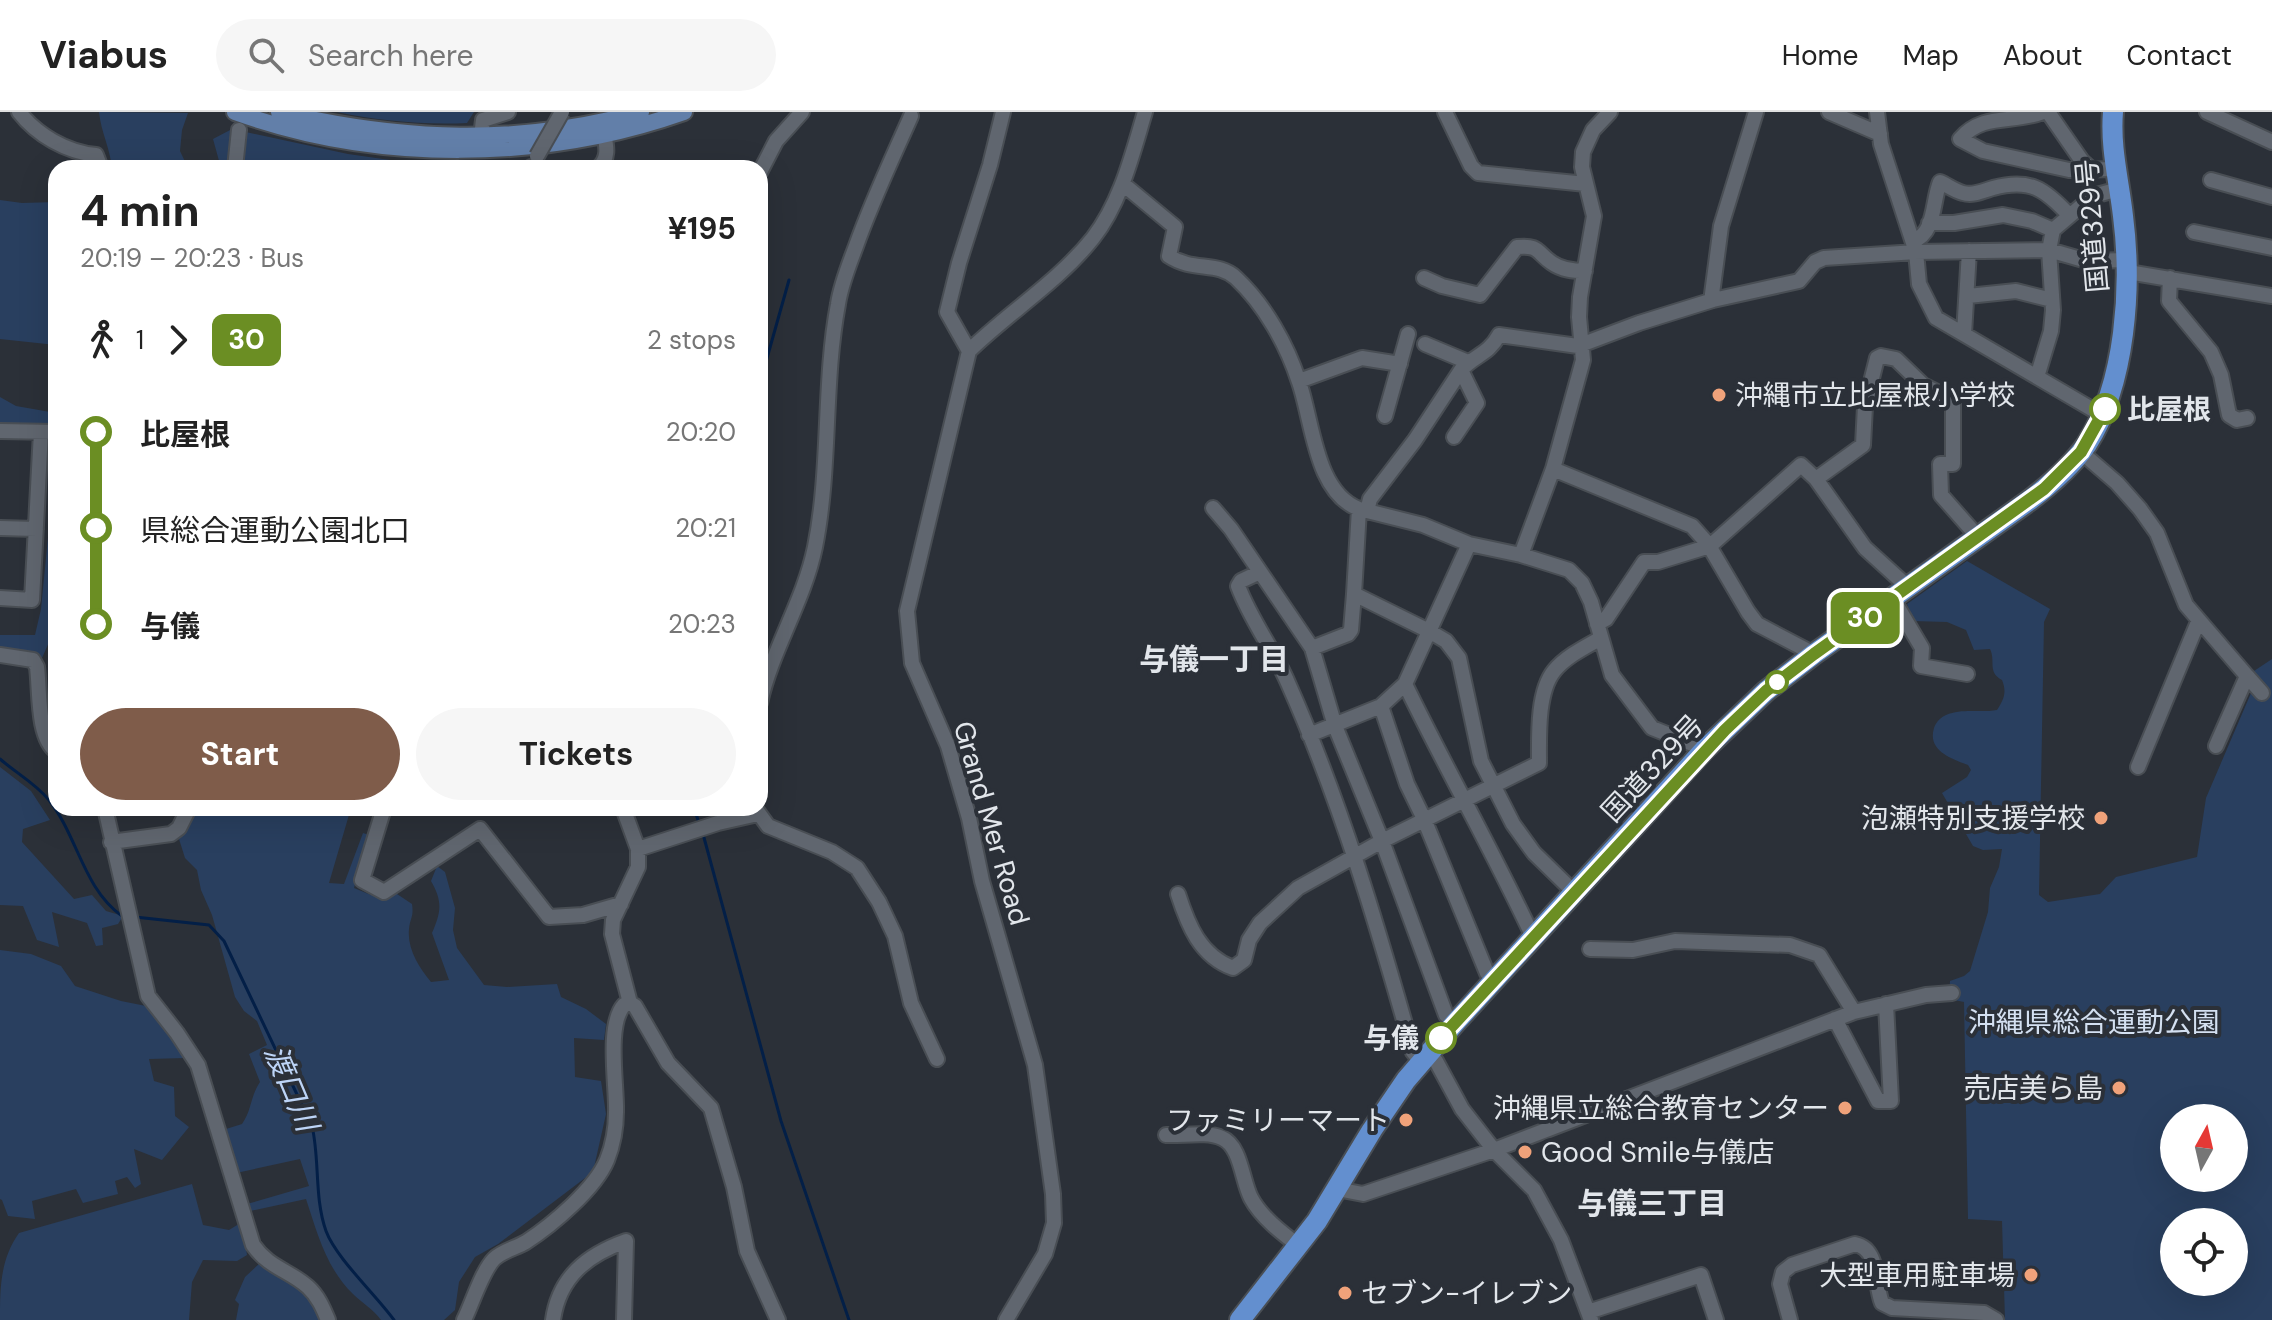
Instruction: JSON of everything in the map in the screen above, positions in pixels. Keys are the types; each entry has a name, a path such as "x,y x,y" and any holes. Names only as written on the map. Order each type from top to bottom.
{"highway":[{"name":"国道329号","path":"1240,1320 1299,1246 1388,1104 1424,1058 1705,749 1766,691 2044,489 2081,452 2109,397 2123,327 2128,266 2117,179 2113,112"}],"main road":[{"path":"235,112 277,125 356,142 425,149 525,146 684,112"},
{"path":"279,112 378,132 454,137 614,127 641,112"}],"street":[{"path":"19,112 34,131 80,154 96,155 98,160"},
{"path":"481,136 483,120 508,112"},
{"path":"538,160 562,112"},
{"path":"766,160 776,141 802,112"},
{"path":"1003,112 947,312 969,351 1067,267 1095,236 1123,184 1145,112"},
{"path":"1445,112 1471,166 1478,173 1586,184"},
{"path":"1521,555 1553,469 1583,360 1579,317 1594,216 1586,184 1583,152 1593,130 1610,112"},
{"path":"1713,300 1721,226 1756,112"},
{"path":"1877,112 1880,134 1914,246 1919,284 1936,318 2102,415"},
{"path":"2092,170 2046,112 2029,117 1984,120 1967,130 1960,139 1992,153 2069,170 2092,170 2117,179"},
{"path":"2207,112 2272,142"},
{"path":"1835,113 1880,134"},
{"path":"768,676 814,549 827,449 830,355 838,301 875,194 911,116"},
{"path":"605,160 614,127"},
{"path":"236,160 239,130"},
{"path":"2037,377 2051,331 2049,250 2053,230 2117,179"},
{"path":"2211,180 2272,197"},
{"path":"1914,246 1929,223 1940,182 1964,194 2023,184 2042,189 2069,215"},
{"path":"1123,184 1175,227 1169,256 1181,264 1201,268 1220,267 1236,277 1272,323 1299,381 1326,477 1336,494 1363,510 1423,525 1469,544 1521,555 1569,570 1582,583 1612,675 1652,728 1705,749"},
{"path":"1929,223 1954,223 2003,215 2032,221 2053,230"},
{"path":"2194,232 2272,248"},
{"path":"1424,278 1442,286 1480,295 1517,247 1529,246 1537,248 1552,263 1567,270 1585,271"},
{"path":"1312,648 1351,630 1363,510 1464,366 1491,349 1499,335 1578,346 1713,300 1799,281 1815,262 1824,258 1914,246 1969,251 2049,250 2170,278 2271,292"},
{"path":"1964,334 1969,251"},
{"path":"2170,278 2169,301 2211,352 2221,375 2229,415 2237,420 2247,418"},
{"path":"1968,296 2016,291 2052,300"},
{"path":"1385,416 1408,334"},
{"path":"1425,344 1464,366 1477,403 1454,437"},
{"name":"Grand Mer Road","path":"969,351 907,611 912,663 948,746 969,818 982,881 1035,1065 1053,1194 1054,1223 1045,1254 1006,1320"},
{"path":"1299,381 1346,361 1362,358 1400,364"},
{"path":"1816,479 1863,445 1865,406 1877,358 1896,359 1923,385 1953,400 1953,464 1940,464 1941,495 1978,537"},
{"path":"0,431 48,432 36,529 32,600 0,598"},
{"path":"2081,452 2117,483 2140,509 2157,533 2186,605 2262,693"},
{"path":"1178,894 1185,918 1205,951 1233,968 1244,960 1249,940 1260,923 1298,888 1424,819 1539,763 1543,698 1553,671 1599,631 1644,562 1658,562 1710,546 1801,465 1816,479 1901,593 1922,648 1921,666 1967,674"},
{"path":"1553,469 1692,526 1710,546 1757,624 1814,654"},
{"path":"1213,508 1312,648 1335,726 1382,841 1446,1015 1455,1023"},
{"path":"0,528 36,529"},
{"path":"1309,735 1381,706 1405,684 1469,544"},
{"path":"1260,572 1241,581 1238,586 1245,605 1288,682 1309,735 1353,856 1413,1052 1436,1061 1462,1109 1494,1150 1534,1190 1561,1240 1590,1316 1701,1275 1716,1320"},
{"path":"1354,594 1446,641 1459,658 1481,761 1513,824 1534,853 1575,893"},
{"path":"2138,767 2198,622"},
{"path":"0,655 33,660 37,667 44,735 48,744"},
{"path":"2216,746 2247,676"},
{"path":"1405,684 1533,937"},
{"path":"1381,706 1407,784 1487,973 1494,981"},
{"path":"106,816 148,996 198,1065 253,1245 272,1266 309,1288 319,1299 328,1320"},
{"path":"111,842 171,834 179,828 185,816"},
{"path":"382,816 362,880 384,892 480,829 549,917 583,915 621,904"},
{"path":"626,816 638,849 638,867 613,920 612,934 630,1003 635,1006 668,1063 711,1108 734,1187 747,1251 778,1320"},
{"path":"638,849 741,816"},
{"path":"761,816 768,826 832,852 857,868 879,902 895,936 911,1003 937,1059"},
{"path":"1590,949 1633,950 1675,941 1805,948 1819,955 1854,1012"},
{"path":"1337,1189 1363,1194 1494,1150 1854,1012 1952,993"},
{"path":"464,1320 495,1258 526,1242 569,1207 606,1162 614,1139 616,1110 613,1081 617,1016 624,1005 630,1003"},
{"path":"1835,1019 1878,1101 1891,1101 1886,1004"},
{"path":"1166,1135 1205,1134 1231,1144 1252,1200 1280,1231 1299,1246"},
{"path":"553,1320 556,1301 578,1268 595,1254 626,1241 624,1320"},
{"path":"1790,1320 1780,1284 1783,1272 1792,1265 1855,1244 1863,1245 1872,1255 1882,1303 1892,1308 1984,1313 1996,1320"}],"green space":[{"path":"99,112 188,113 180,151 184,160 110,160"},
{"path":"337,112 474,112 467,123 451,123 402,122"},
{"path":"232,129 390,160 219,160 213,139"},
{"path":"0,200 48,202 48,344 0,339"},
{"path":"0,397 16,406 48,412 48,425 0,424"},
{"path":"48,537 48,644 42,658 0,652 0,635 35,635 41,609"},
{"name":"沖縄県総合運動公園","path":"1967,561 2050,609 2044,622 2039,895 2048,902 2100,894 2116,877 2197,857 2206,798 2254,686 2254,671 2272,659 2272,1320 2005,1320 2002,1221 1968,1219 1964,1002 1949,999 1950,981 1970,971 1988,912 1990,888 1999,867 2002,849 1983,850 1973,846 1942,793 1967,777 1971,770 1968,765 1942,753 1933,736 1936,724 1946,715 1997,710 2004,688 2002,680 1993,670 1990,649 1974,650 1966,630 1947,622 1913,621 1907,604"},
{"path":"0,767 31,791 50,820 23,829 22,842 74,899 92,895 106,911 123,916 118,924 102,928 103,945 96,946 87,923 52,912 59,947 37,940 23,906 0,905"},
{"path":"190,816 349,816 329,883 344,884 363,833 369,835 354,888 371,895 397,894 412,904 410,944 418,964 431,982 449,980 432,933 439,907 431,881 437,866 445,872 455,908 453,930 457,948 484,985 557,984 561,997 586,1009 606,1024 604,1040 574,1038 575,1077 601,1081 606,1114 593,1172 498,1244 475,1257 459,1282 455,1310 444,1320 381,1320 336,1273 306,1199 250,1211 247,1204 309,1186 300,1159 236,1173 226,1129 242,1124 245,1119 260,1082 249,1054 267,1045 257,1021 244,1011 235,997 197,870 185,858 179,839"},
{"path":"0,950 31,954 61,966 75,986 151,1007 172,1034 185,1058 149,1059 154,1081 174,1087 175,1116 189,1127 162,1160 134,1149 141,1184 135,1188 127,1177 115,1181 118,1194 83,1203 76,1189 32,1201 35,1219 8,1216 0,1199"},
{"path":"192,1184 203,1225 229,1230 242,1222 247,1255 237,1261 203,1260 192,1282 189,1320 0,1320 5,1264 19,1233"},
{"path":"260,1263 303,1289 322,1320 236,1320 239,1304 235,1300 245,1277"}],"waterway":[{"path":"768,355 789,280"},
{"name":"渡口川","path":"0,759 48,799"},
{"name":"渡口川","path":"60,816 89,877 122,916"},
{"path":"697,816 699,823"},
{"path":"703,834 781,1121 849,1320"},
{"name":"渡口川","path":"135,917 209,925 224,941 312,1126 320,1205 326,1231 347,1264 394,1320"}],"bus line":[{"name":"30","path":"1441,1038 1705,749 1766,691 2044,489 2081,452 2105,409"}],"place":[{"name":"沖縄市立比屋根小学校","path":"1719,395"},
{"name":"比屋根","path":"2105,409"},
{"name":"泡瀬特別支援学校","path":"2101,818"},
{"name":"与儀","path":"1441,1038"},
{"name":"売店美ら島","path":"2119,1088"},
{"name":"沖縄県立総合教育センター","path":"1845,1108"},
{"name":"ファミリーマート","path":"1406,1120"},
{"name":"Good Smile与儀店","path":"1525,1152"},
{"name":"大型車用駐車場","path":"2031,1275"},
{"name":"セブン-イレブン","path":"1345,1293"}],"district":[{"name":"与儀一丁目","path":"1214,660"},
{"name":"与儀三丁目","path":"1652,1204"}]}
